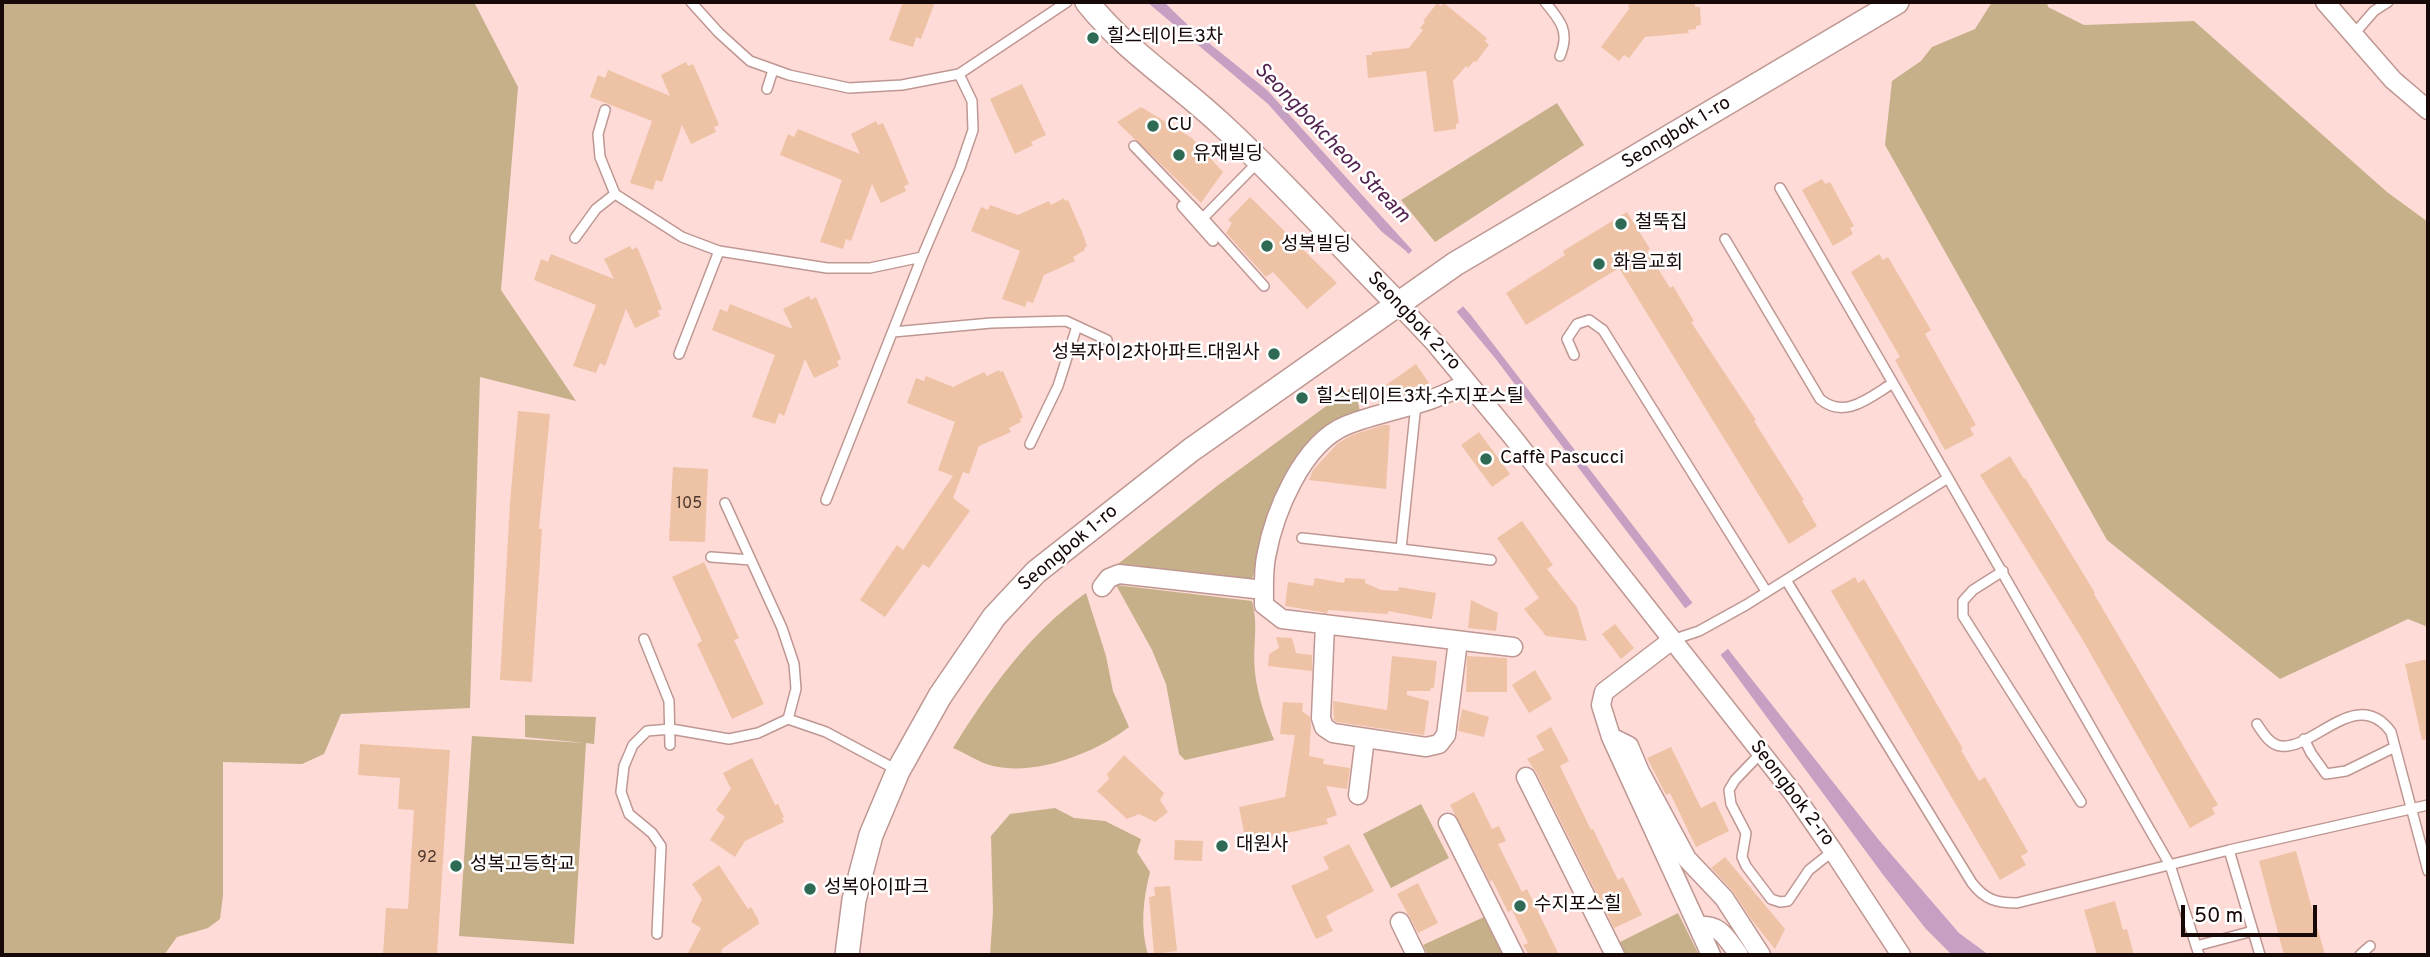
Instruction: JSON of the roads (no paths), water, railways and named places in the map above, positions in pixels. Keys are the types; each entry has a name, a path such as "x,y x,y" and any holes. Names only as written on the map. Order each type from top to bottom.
{"street":[{"name":"Seongbok 2-ro","path":"1087,2 1130,49 1218,121 1408,297 1467,382 1761,753 1833,850 1901,955"},
{"name":"Seongbok 1-ro","path":"847,955 854,900 871,835 898,771 940,696 994,617 1037,572 1191,450 1455,264 1897,2"},
{"path":"2325,2 2393,80 2428,110"},
{"name":"Seongbok 2-ro","path":"1264,590 1266,557 1279,510 1297,474 1324,439 1343,426 1450,393 1467,382"},
{"path":"1102,587 1109,578 1119,574 1264,590 1264,605 1282,619 1513,647"},
{"path":"1325,624 1321,719 1324,727 1333,733 1426,747 1439,744 1446,734 1458,641"},
{"path":"1672,640 1604,692 1601,705 1611,737 1711,955"},
{"path":"1611,737 1629,746 1687,859 1724,898 1761,955"},
{"path":"1359,795 1365,738"},
{"path":"1526,777 1615,955"},
{"path":"1448,823 1514,955"},
{"path":"1401,922 1416,955"},
{"path":"1698,926 1710,925 1720,931 1739,955"}],"lane":[{"path":"691,2 719,33 750,61 773,70 849,88 902,85 959,74 1067,2"},
{"path":"1545,2 1560,20 1566,42 1560,56"},
{"path":"2354,34 2374,11 2388,2"},
{"path":"767,89 773,70"},
{"path":"825,500 973,130 972,101 959,74"},
{"path":"605,110 598,134 600,157 615,194 682,237 719,251 827,268 870,268 922,257"},
{"path":"1134,146 1264,286"},
{"path":"1200,220 1260,160"},
{"path":"1780,188 2170,865 2198,951 2253,931"},
{"path":"575,238 596,209 615,194"},
{"path":"1182,206 1200,220 1213,241"},
{"path":"1725,239 1820,399 1830,407 1850,408 1893,383"},
{"path":"678,354 719,251"},
{"path":"1574,355 1567,339 1577,324 1589,320 1603,330 1766,591"},
{"path":"893,332 991,323 1066,321 1107,340"},
{"path":"1030,444 1058,386 1077,326"},
{"path":"1401,549 1416,404"},
{"path":"1672,640 1699,631 1746,605 1948,478"},
{"path":"725,503 782,628 794,664 796,689 788,719"},
{"path":"1302,538 1491,559"},
{"path":"711,557 751,560"},
{"path":"2003,571 1973,590 1963,601 1963,616 2081,802"},
{"path":"1786,580 1981,894 1999,903 2017,903 2229,850 2428,805"},
{"path":"644,639 669,701 670,745"},
{"path":"2257,724 2267,738 2281,746 2304,739 2351,716 2369,716 2382,720 2395,747 2428,871"},
{"path":"657,934 661,846 652,833 629,814 621,792 624,766 633,745 648,731 671,729 729,739 758,733 788,719 826,732 898,771"},
{"path":"2304,739 2326,774 2346,771 2395,747"},
{"path":"1761,753 1729,790 1731,804 1746,833 1742,857 1746,866 1771,899 1788,901 1809,870 1833,850"},
{"path":"2229,850 2260,955"},
{"path":"2360,955 2370,946"}],"place":[{"name":"힐스테이트3차","path":"1093,38"},
{"name":"CU","path":"1153,126"},
{"name":"유재빌딩","path":"1179,155"},
{"name":"철뚝집","path":"1621,224"},
{"name":"성복빌딩","path":"1267,246"},
{"name":"화음교회","path":"1599,264"},
{"name":"성복자이2차아파트.대원사","path":"1274,354"},
{"name":"힐스테이트3차.수지포스틸","path":"1302,398"},
{"name":"Caffè Pascucci","path":"1486,459"},
{"name":"대원사","path":"1222,846"},
{"name":"성복고등학교","path":"456,866"},
{"name":"성복아이파크","path":"810,889"},
{"name":"수지포스힐","path":"1520,906"}],"water label":[{"name":"Seongbokcheon Stream","path":"1331,144"}]}
